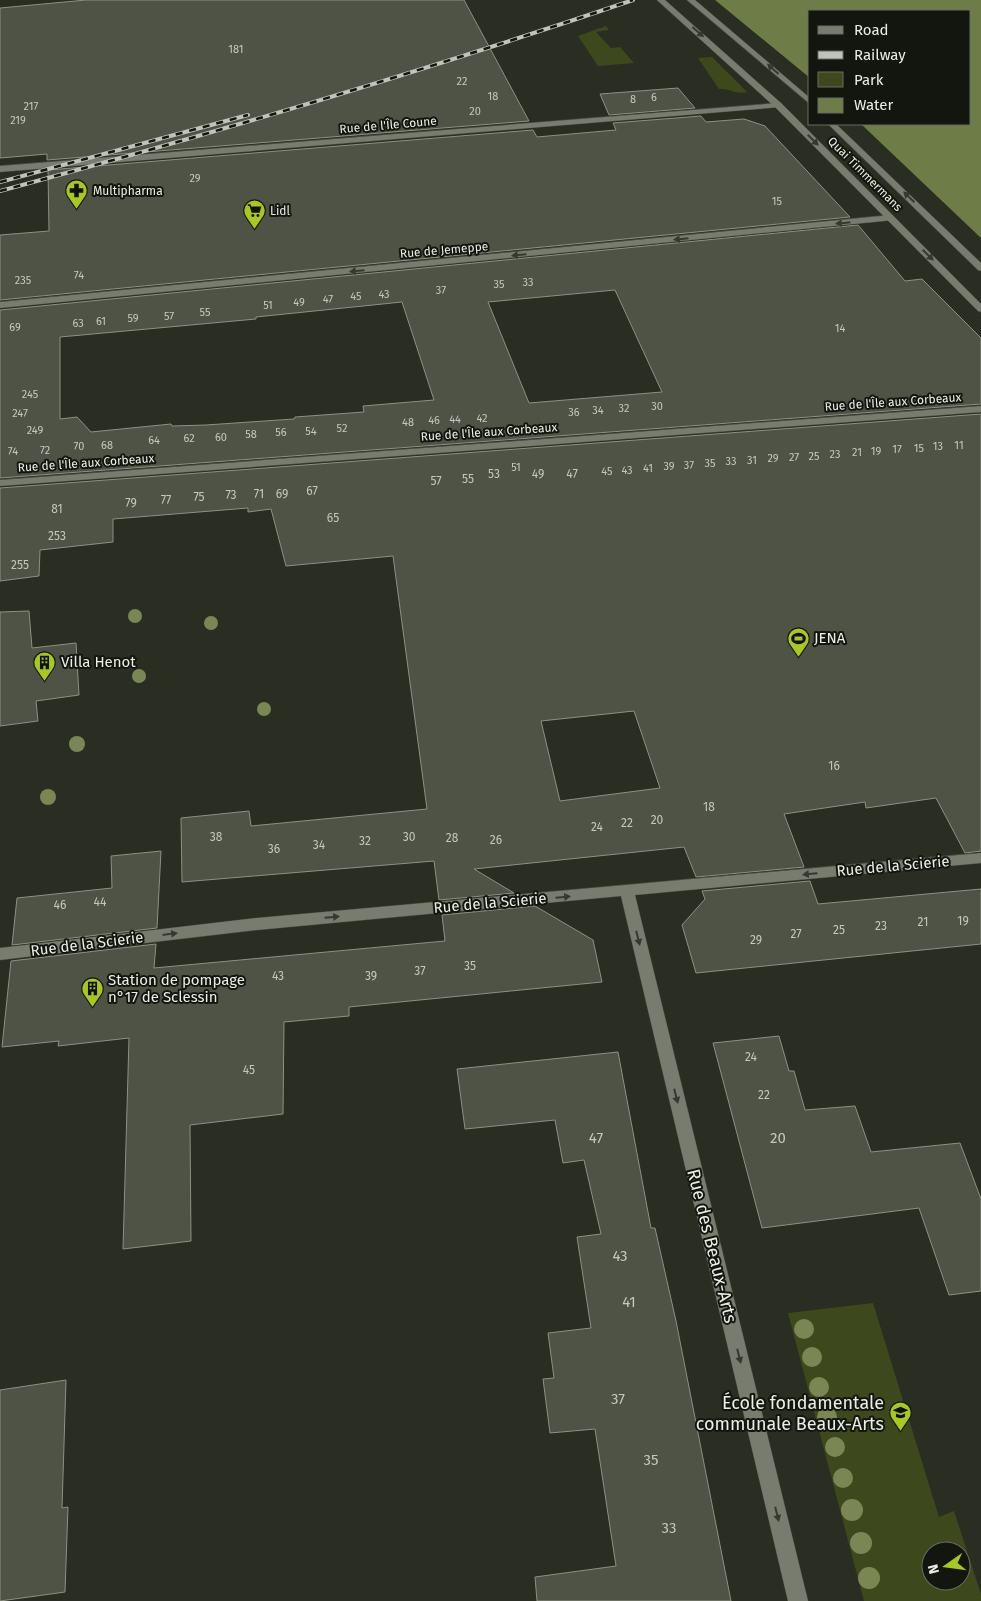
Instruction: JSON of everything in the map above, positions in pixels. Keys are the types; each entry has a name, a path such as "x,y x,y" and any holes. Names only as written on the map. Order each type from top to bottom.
{"street":[{"name":"Quai Timmermans","path":"661,0 778,105 981,309"},
{"path":"691,0 808,100"},
{"name":"Rue de l'Île Coune","path":"0,169 778,105"},
{"name":"Quai Timmermans","path":"833,125 981,268"},
{"name":"Rue de Jemeppe","path":"0,305 891,218"},
{"name":"Rue de l'Île aux Corbeaux","path":"0,483 981,409"},
{"name":"Rue de la Scierie","path":"0,954 258,924 981,858"},
{"name":"Rue des Beaux-Arts","path":"626,891 798,1601"}],"green space":[{"path":"606,26 609,30 596,32 611,48 620,47 634,63 598,66 578,36"},
{"path":"712,57 747,92 740,93 719,89 698,58"},
{"path":"873,1303 939,1517 954,1511 964,1541 921,1541 921,1591 971,1591 971,1563 981,1594 981,1601 864,1601 788,1313"}],"water":[{"path":"715,0 981,0 981,238 862,125 971,125 971,10 808,10 808,76"}],"building":[{"path":"86,0 464,0 529,121 47,160 47,154 0,158 0,8"},
{"path":"678,88 695,108 609,115 600,94"},
{"path":"701,116 706,122 744,119 765,126 850,217 0,300 0,235 49,231 48,170 533,130 537,137 616,130 613,123"},
{"path":"858,225 905,281 922,279 981,338 981,404 0,478 0,310","holes":["615,290 662,392 529,403 488,302","402,302 434,400 363,406 364,412 295,417 294,419 206,425 172,426 171,424 91,432 77,417 60,419 60,337 256,319 256,317"]},
{"path":"981,414 981,851 965,853 936,798 866,808 865,802 784,814 804,867 696,877 684,847 474,869 514,893 439,900 434,861 182,882 181,818 249,811 251,826 427,809 393,556 286,566 271,509 248,512 248,508 113,519 113,542 40,550 39,576 0,581 0,488","holes":["634,711 660,788 560,801 541,721"]},
{"name":"Villa Henot","path":"29,611 32,648 76,643 79,695 36,701 38,721 0,726 0,612"},
{"path":"161,851 157,928 12,945 17,898 112,888 111,856"},
{"path":"810,881 818,904 981,889 981,944 696,973 682,925 705,899 702,891"},
{"path":"535,906 593,940 602,982 349,1007 349,1016 284,1022 283,1114 190,1125 191,1241 123,1249 129,1038 58,1046 59,1041 2,1047 11,961 156,944 154,968 445,941 442,915"},
{"path":"779,1036 789,1071 794,1071 805,1110 855,1106 871,1152 960,1143 981,1199 981,1291 949,1295 919,1208 762,1228 713,1043"},
{"path":"618,1052 651,1228 655,1228 676,1321 731,1601 537,1601 535,1577 616,1566 595,1429 550,1433 543,1379 554,1378 548,1333 591,1328 577,1237 601,1234 584,1160 563,1163 555,1120 465,1129 457,1069"},
{"path":"66,1380 62,1508 68,1507 65,1592 0,1601 0,1390"}],"railway":[{"path":"0,191 318,101 476,52 633,0"},
{"path":"0,182 248,115"}],"place":[{"name":"Multipharma","path":"77,210"},
{"name":"Lidl","path":"254,230"},
{"name":"JENA","path":"798,657"},
{"name":"Villa Henot","path":"45,681"},
{"name":"Station de pompage n°17 de Sclessin","path":"92,1008"},
{"name":"École fondamentale communale Beaux-Arts","path":"900,1432"}]}
